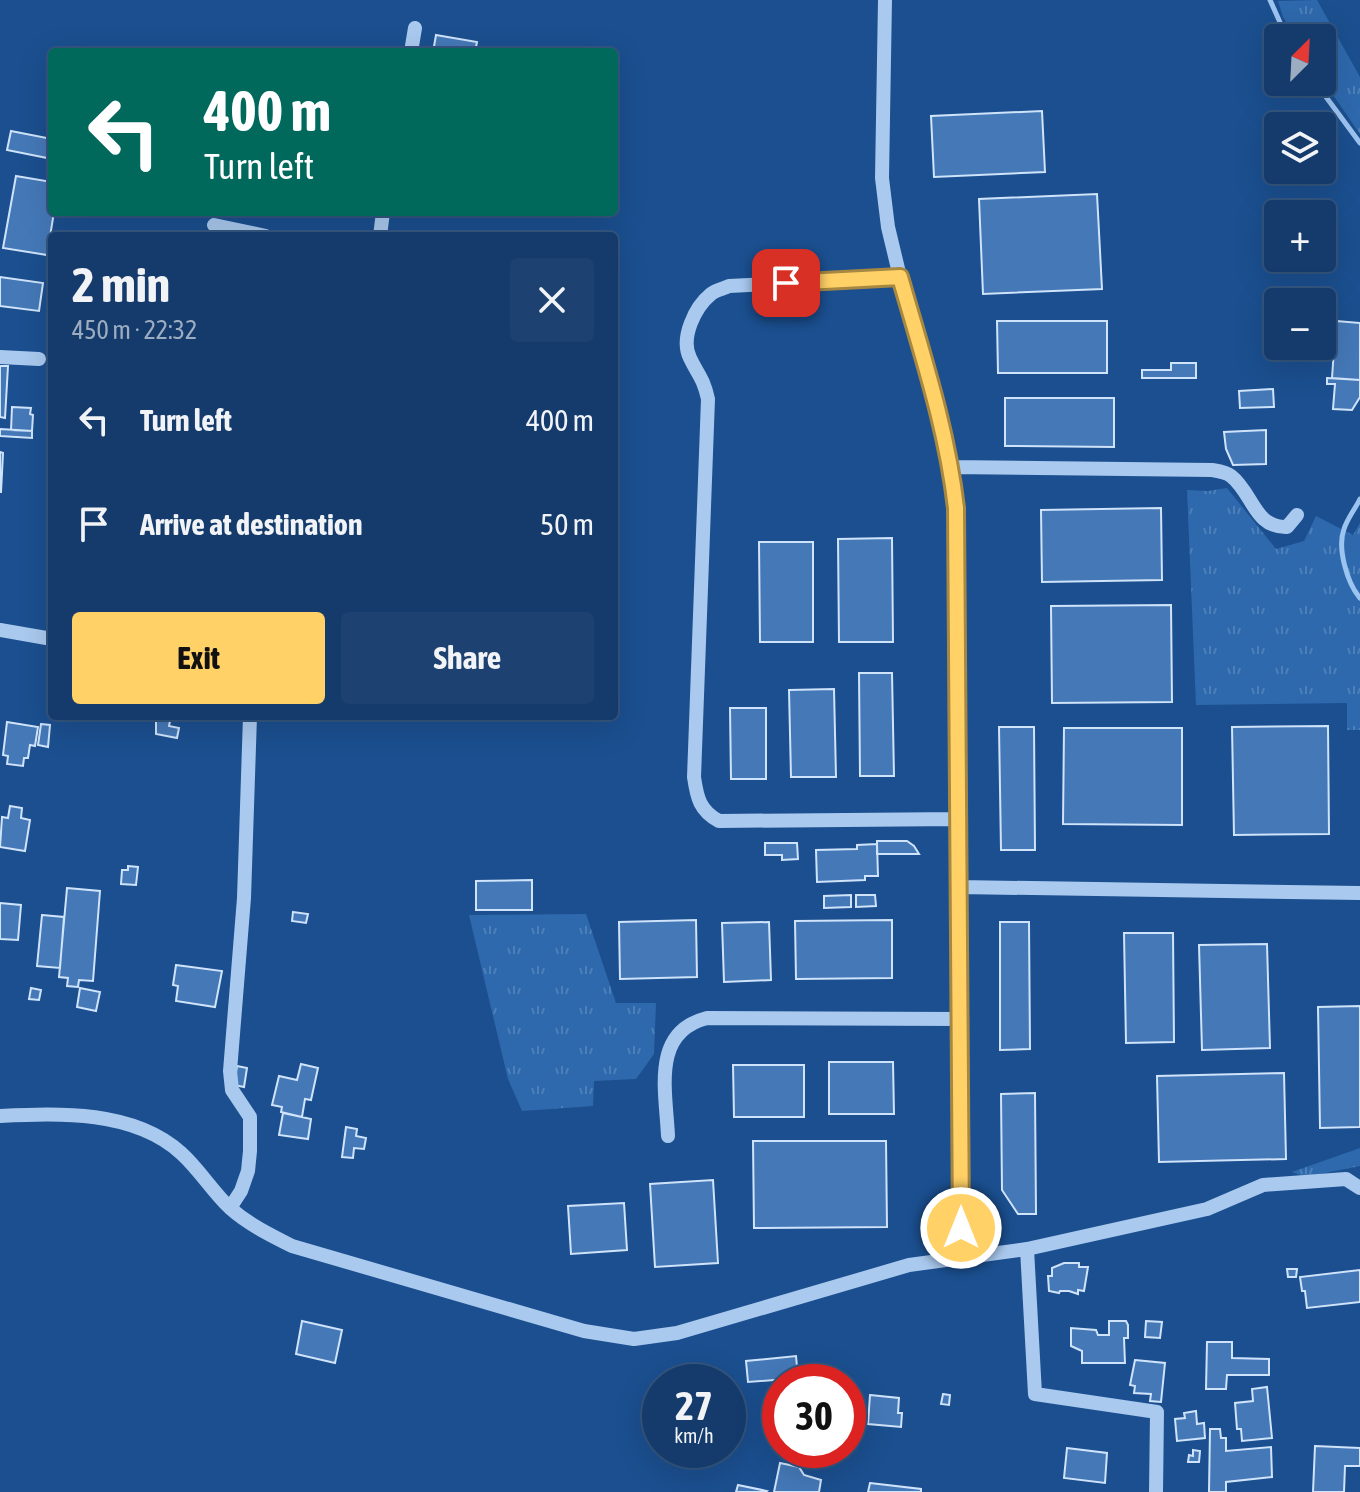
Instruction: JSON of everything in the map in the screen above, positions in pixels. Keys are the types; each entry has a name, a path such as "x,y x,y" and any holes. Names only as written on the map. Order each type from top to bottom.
{"street":[{"path":"885,0 882,178 888,227 940,416 956,508 962,1258"},
{"path":"412,48 415,28"},
{"path":"214,225 247,232"},
{"path":"900,277 729,286 712,293 697,309 688,333 688,355 703,377 708,399 694,777 697,796 705,814 719,821 958,819"},
{"path":"0,357 39,359"},
{"path":"951,467 1212,470 1232,477 1266,522 1276,527 1287,527 1297,515"},
{"path":"0,630 48,638"},
{"path":"230,1208 241,1191 248,1171 250,1151 250,1117 232,1090 230,1071 244,898 250,720"},
{"path":"959,887 1360,893"},
{"path":"668,1136 665,1066 678,1032 691,1022 707,1018 960,1019"},
{"path":"0,1116 49,1114 92,1118 155,1133 181,1153 230,1208 262,1232 292,1246 584,1331 634,1339 677,1333 909,1265 1027,1249 1207,1209 1263,1185 1346,1179 1360,1188"},
{"path":"1027,1249 1035,1394 1157,1412 1156,1492"}],"green space":[{"path":"1317,0 1330,24 1287,24 1278,1"},
{"path":"1336,34 1360,77 1360,134 1334,96"},
{"path":"1227,488 1276,549 1304,541 1316,516 1353,535 1360,523 1360,730 1347,730 1347,703 1196,705 1187,490"},
{"path":"586,914 616,1003 656,1003 654,1054 636,1079 594,1081 593,1106 522,1111 508,1079 469,915"},
{"path":"1360,1148 1360,1166 1305,1177 1292,1172"}],"building":[{"path":"436,35 477,42 476,48 434,48"},
{"path":"1042,111 1045,172 934,177 931,116"},
{"path":"11,131 48,138 48,158 7,150"},
{"path":"16,176 48,181 48,216 53,216 51,232 48,232 47,255 3,248"},
{"path":"1097,194 1102,289 983,294 979,199"},
{"path":"0,277 43,283 39,311 0,306"},
{"path":"997,321 1107,321 1107,373 998,373"},
{"path":"1336,321 1360,323 1360,380 1332,378 1333,360 1336,360"},
{"path":"1171,363 1196,363 1196,378 1142,378 1142,370 1171,370"},
{"path":"0,366 8,366 5,418 0,417"},
{"path":"1327,378 1360,380 1360,397 1352,410 1333,409 1335,384 1327,384"},
{"path":"1273,389 1274,407 1240,408 1239,391"},
{"path":"1005,398 1114,398 1114,447 1005,446"},
{"path":"12,407 31,408 32,431 11,430"},
{"path":"0,429 32,431 32,438 0,436"},
{"path":"1266,430 1266,464 1233,465 1226,449 1224,432"},
{"path":"0,452 3,453 1,492 0,492"},
{"path":"1161,508 1162,580 1042,582 1041,510"},
{"path":"892,538 893,642 839,642 838,539"},
{"path":"759,542 813,542 813,642 760,642"},
{"path":"1171,605 1172,702 1052,703 1051,606"},
{"path":"859,673 892,673 894,776 860,776"},
{"path":"834,689 836,777 791,777 789,690"},
{"path":"730,708 766,708 766,779 731,779"},
{"path":"156,720 170,720 169,726 179,728 177,738 156,734"},
{"path":"7,722 38,727 35,746 30,745 23,766 7,764 8,756 3,755"},
{"path":"41,724 50,725 48,747 38,745"},
{"path":"1328,726 1329,834 1234,835 1232,727"},
{"path":"999,727 1034,727 1035,850 1001,850"},
{"path":"1064,728 1182,728 1182,825 1063,824"},
{"path":"10,806 22,808 21,818 30,820 25,851 0,847 2,817 8,818"},
{"path":"877,841 907,841 919,854 877,854"},
{"path":"765,843 797,843 798,859 782,860 782,855 765,855"},
{"path":"877,844 878,876 865,876 865,880 817,882 816,850 857,849 857,845"},
{"path":"128,866 138,867 136,885 121,884 122,870 128,870"},
{"path":"532,880 532,910 476,910 476,881"},
{"path":"67,888 100,891 93,981 79,980 78,987 67,986 68,978 59,977"},
{"path":"851,895 851,907 824,908 824,896"},
{"path":"856,895 875,895 876,906 856,907"},
{"path":"0,903 21,905 18,940 0,939"},
{"path":"293,912 308,914 306,923 292,921"},
{"path":"42,915 64,917 60,968 37,966"},
{"path":"696,920 697,977 620,979 619,922"},
{"path":"892,920 892,978 796,979 795,921"},
{"path":"769,922 771,980 724,982 722,923"},
{"path":"1000,922 1029,922 1030,1049 1000,1050"},
{"path":"1124,933 1173,933 1174,1042 1126,1043"},
{"path":"1267,944 1270,1048 1202,1050 1199,945"},
{"path":"176,965 222,971 215,1007 176,1001 178,986 173,985"},
{"path":"31,988 41,990 39,1000 29,999"},
{"path":"80,988 100,992 96,1011 77,1007"},
{"path":"1360,1006 1360,1127 1320,1128 1318,1007"},
{"path":"829,1062 893,1062 894,1114 829,1114"},
{"path":"301,1064 318,1068 311,1100 305,1099 302,1117 281,1112 282,1107 272,1105 279,1076 297,1080"},
{"path":"733,1065 804,1065 804,1117 734,1117"},
{"path":"237,1066 247,1068 244,1087 234,1085"},
{"path":"1284,1073 1286,1159 1159,1162 1157,1076"},
{"path":"1035,1093 1036,1214 1018,1214 1002,1190 1001,1094"},
{"path":"283,1113 311,1119 308,1139 279,1135"},
{"path":"346,1127 357,1129 356,1136 366,1138 364,1149 354,1148 353,1158 342,1157"},
{"path":"753,1141 886,1141 887,1227 754,1228"},
{"path":"713,1180 718,1263 655,1267 650,1184"},
{"path":"624,1203 627,1250 571,1254 568,1206"},
{"path":"1064,1263 1079,1263 1079,1267 1088,1267 1084,1291 1078,1290 1078,1294 1049,1291 1048,1276 1052,1276 1052,1268"},
{"path":"1287,1269 1297,1269 1296,1277 1288,1277"},
{"path":"1360,1270 1360,1302 1307,1308 1300,1277"},
{"path":"302,1321 342,1330 335,1363 296,1354"},
{"path":"1109,1321 1126,1321 1128,1325 1128,1338 1124,1338 1125,1363 1082,1363 1082,1351 1071,1346 1071,1328 1096,1330 1098,1335 1109,1335"},
{"path":"1146,1321 1162,1322 1160,1338 1145,1337"},
{"path":"1207,1342 1232,1342 1232,1358 1269,1359 1269,1375 1227,1375 1226,1389 1206,1389"},
{"path":"796,1356 797,1364 762,1364 762,1381 748,1382 746,1361"},
{"path":"1135,1360 1165,1363 1161,1402 1150,1401 1151,1394 1134,1393 1135,1386 1130,1385"},
{"path":"1267,1387 1272,1438 1242,1441 1241,1429 1237,1429 1235,1403 1253,1401 1252,1389"},
{"path":"943,1394 950,1395 949,1405 941,1404"},
{"path":"870,1395 899,1398 901,1427 868,1424"},
{"path":"1196,1411 1197,1424 1204,1423 1205,1438 1177,1441 1175,1419 1185,1418 1184,1413"},
{"path":"1210,1429 1220,1429 1221,1438 1226,1438 1226,1451 1271,1447 1272,1477 1226,1482 1226,1492 1209,1492"},
{"path":"1315,1446 1360,1448 1360,1466 1345,1466 1344,1492 1313,1492"},
{"path":"1067,1448 1107,1453 1105,1483 1064,1478"},
{"path":"1193,1450 1200,1451 1199,1462 1188,1462"},
{"path":"779,1468 800,1468 804,1475 821,1480 819,1492 774,1492"},
{"path":"870,1483 921,1489 921,1492 868,1492"},
{"path":"738,1485 767,1491 736,1492"}],"waterway":[{"path":"1270,0 1281,24"},
{"path":"1325,96 1360,143"},
{"path":"1360,499 1345,525 1342,537 1347,575 1360,598"}],"route":[{"path":"786,283 900,277 940,416 951,467 956,508 961,1228"}]}
